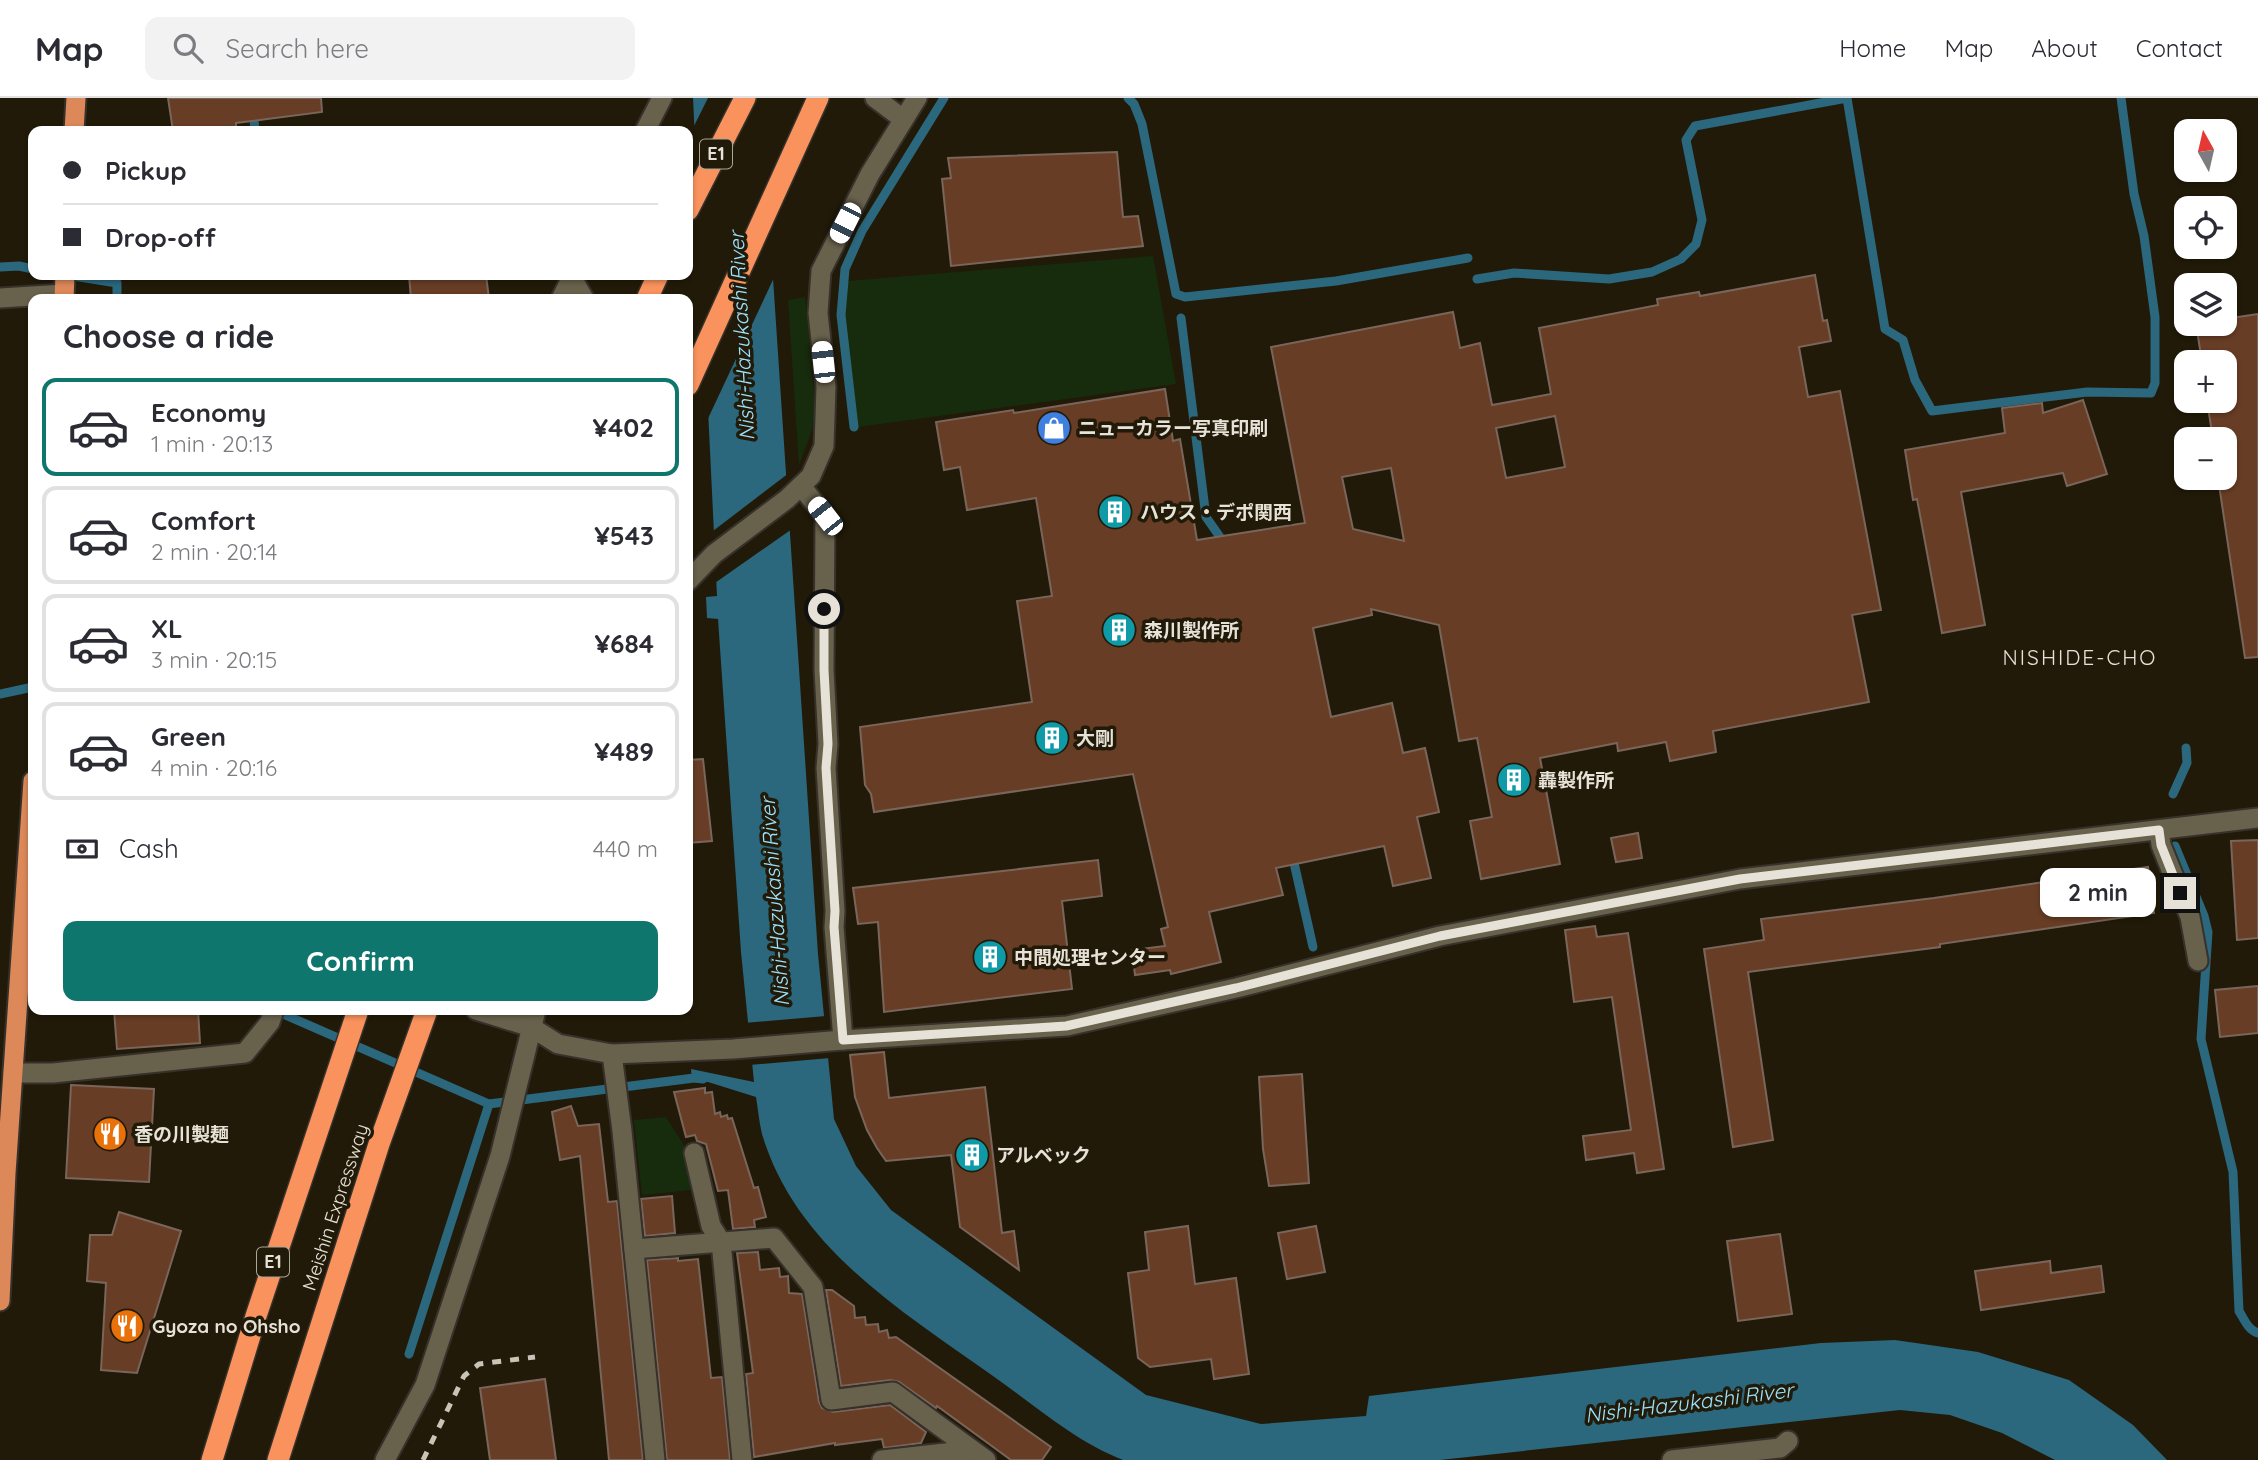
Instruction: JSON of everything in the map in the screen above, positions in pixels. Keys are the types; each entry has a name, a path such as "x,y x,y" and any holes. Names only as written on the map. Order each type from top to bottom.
{"highway":[{"path":"74,126 76,98"},
{"name":"E1","path":"693,200 745,98"},
{"path":"693,373 818,98"},
{"path":"0,1300 3,1173 13,1073 28,854"},
{"name":"E1","path":"212,1460 256,1316 356,1015"},
{"name":"Meishin Expressway","path":"278,1460 379,1144 424,1019"}],"street":[{"path":"648,126 662,98"},
{"path":"875,98 903,119"},
{"path":"693,576 714,554 794,493 811,476 824,446 826,387 818,313 821,271 870,174 917,98"},
{"path":"28,294 64,289"},
{"path":"0,298 28,294"},
{"path":"794,493 825,516 826,768 843,1040"},
{"path":"512,1015 534,1018 558,1044 613,1063 843,1040 1066,1026 1236,988 1440,936 1740,879 2258,818"},
{"path":"2159,830 2161,845 2190,917 2199,961"},
{"path":"13,1073 52,1073 246,1054 272,1016"},
{"path":"385,1460 425,1385 500,1156 534,1018"},
{"path":"613,1063 655,1460"},
{"path":"694,1153 711,1226 721,1242 742,1460"},
{"path":"634,1249 774,1238 813,1287 831,1400 894,1392 979,1455"},
{"path":"1672,1460 1720,1457 1780,1448 1788,1441"},
{"path":"882,1460 979,1455"}],"green space":[{"path":"1153,256 1176,384 858,427 843,317 848,281"},
{"path":"805,297 816,413 799,465 788,300"},
{"path":"666,1117 687,1150 691,1190 642,1195 634,1120"}],"water":[{"name":"Nishi-Hazukashi River","path":"693,98 761,98 818,954 834,1119 856,1166 891,1210 1146,1395 1261,1424 1366,1416 1369,1396 1821,1343 1895,1340 1978,1352 2069,1380 2133,1425 2167,1460 2055,1460 2002,1433 1950,1415 1900,1410 1440,1460 1123,1460 1056,1422 923,1327 856,1273 826,1244 800,1211 778,1174 762,1134 756,1097 708,1082 692,1081 691,1069 754,1082 741,952 718,619 707,618 706,597 717,596"}],"pier":[{"path":"708,98 765,98 778,269 704,427 693,177 693,128"},
{"path":"789,473 792,529 712,585 709,534"},
{"path":"826,1016 830,1058 749,1065 744,1023"}],"building":[{"path":"168,98 321,98 322,112 236,123 236,126 172,126"},
{"path":"1117,152 1123,217 1138,216 1143,246 951,266 942,179 951,178 948,158"},
{"path":"1815,275 1823,321 1827,320 1831,341 1799,347 1808,397 1840,391 1881,610 1852,615 1869,702 1713,731 1716,752 1670,761 1666,742 1618,751 1617,743 1540,758 1560,864 1481,879 1470,821 1492,817 1477,738 1459,741 1439,625 1371,609 1372,615 1313,628 1331,717 1392,703 1403,753 1425,748 1439,812 1417,817 1431,878 1393,886 1384,846 1276,868 1283,895 1209,912 1221,962 1171,974 1170,970 1135,975 1132,950 1165,946 1161,929 1168,927 1133,774 874,812 871,794 865,785 860,727 1032,702 1017,601 1052,596 1036,498 967,510 960,467 944,470 936,422 1013,410 1014,413 1165,389 1173,441 1180,439 1197,540 1305,523 1271,347 1453,312 1460,348 1480,343 1492,405 1551,394 1539,328 1658,305 1657,299 1699,292 1700,296","holes":["1555,416 1565,467 1506,478 1496,428","1391,468 1404,541 1353,529 1342,477"]},
{"path":"409,280 487,280 488,294 411,294"},
{"path":"2258,314 2258,657 2245,658 2220,490 2237,490 2237,427 2211,427 2209,413 2237,413 2237,350 2200,350 2198,336 2237,336 2237,317"},
{"path":"2083,400 2107,474 2067,486 2063,473 1961,492 1985,625 1942,633 1905,450 2005,433 2002,408 2042,403 2043,413"},
{"path":"703,759 712,841 693,843 693,760"},
{"path":"1638,833 1642,858 1616,862 1611,838"},
{"path":"2258,840 2258,938 2237,940 2231,841"},
{"path":"1098,860 1102,896 1062,901 1072,989 884,1012 878,922 858,924 853,888"},
{"path":"2148,867 2154,913 1940,944 1940,947 1748,972 1773,1140 1733,1147 1704,949 1764,940 1761,919 1934,898"},
{"path":"1595,926 1597,937 1628,933 1664,1169 1637,1173 1634,1153 1586,1160 1583,1136 1631,1130 1612,997 1574,1002 1565,930"},
{"path":"2258,986 2258,1033 2220,1037 2215,990"},
{"path":"114,1015 198,1015 200,1043 117,1049"},
{"path":"884,1052 889,1098 985,1087 1002,1233 1014,1231 1019,1270 960,1227 951,1155 886,1161 877,1148 855,1097 850,1055"},
{"path":"1302,1074 1309,1183 1269,1186 1263,1149 1259,1077"},
{"name":"香の川製麺","path":"71,1085 154,1089 149,1182 66,1178"},
{"path":"705,1088 705,1093 712,1092 715,1114 720,1112 721,1117 727,1115 728,1119 732,1118 754,1188 758,1187 766,1217 754,1220 755,1227 733,1229 728,1190 718,1191 706,1144 697,1141 695,1135 686,1137 674,1092"},
{"path":"571,1106 578,1126 599,1124 608,1202 617,1201 643,1460 609,1460 580,1156 560,1160 552,1112"},
{"path":"672,1196 675,1233 645,1236 641,1199"},
{"name":"Gyoza no Ohsho","path":"119,1212 181,1231 137,1373 101,1370 106,1283 87,1281 90,1235 112,1235"},
{"path":"1188,1226 1195,1284 1236,1278 1249,1374 1214,1379 1211,1359 1150,1367 1138,1358 1128,1273 1149,1270 1145,1232"},
{"path":"1316,1226 1325,1272 1287,1279 1278,1233"},
{"path":"1780,1234 1792,1314 1738,1321 1727,1241"},
{"path":"758,1252 760,1270 779,1268 780,1277 788,1276 789,1293 802,1294 822,1408 833,1412 890,1405 926,1432 921,1443 884,1448 882,1439 835,1443 754,1457 746,1374 753,1373 737,1253"},
{"path":"678,1258 678,1261 698,1259 711,1378 722,1377 730,1460 667,1460 647,1260"},
{"path":"2050,1261 2051,1273 2101,1266 2104,1292 1981,1310 1975,1271"},
{"path":"826,1290 832,1290 854,1306 855,1318 865,1317 866,1325 878,1324 879,1332 887,1330 889,1338 896,1337 1051,1447 1042,1460 1011,1460 899,1382 891,1380 841,1386"},
{"path":"545,1379 556,1460 490,1460 480,1388"}],"waterway":[{"path":"252,98 255,126"},
{"path":"854,427 841,315 845,269 862,231 944,98"},
{"path":"1128,98 1134,104 1142,124 1176,294 1185,297 1336,281 1468,258"},
{"path":"1477,279 1514,273 1609,279 1652,272 1681,259 1696,244 1702,220 1686,140 1695,126 1847,98 1885,329 1903,340 1915,380 1932,411 2087,392 2151,393 2155,383 2155,317 2121,98"},
{"path":"0,267 28,268"},
{"path":"98,280 117,283 117,294"},
{"path":"1181,318 1206,517 1224,547"},
{"path":"0,694 28,688"},
{"path":"2173,794 2187,763 2186,748"},
{"path":"2175,846 2208,932 2201,1039 2233,1172 2239,1311 2249,1327 2258,1333"},
{"path":"1292,854 1313,947"},
{"path":"285,1015 489,1104"},
{"path":"409,1354 489,1104 703,1079"}],"railway":[{"path":"423,1460 464,1376 479,1364 535,1357"}],"place":[{"name":"ニューカラー写真印刷","path":"1054,428"},
{"name":"ハウス・デポ関西","path":"1115,512"},
{"name":"森川製作所","path":"1119,630"},
{"name":"大剛","path":"1052,738"},
{"name":"轟製作所","path":"1514,780"},
{"name":"中間処理センター","path":"990,957"},
{"name":"香の川製麺","path":"110,1134"},
{"name":"アルベック","path":"972,1155"},
{"name":"Gyoza no Ohsho","path":"127,1326"}],"district":[{"name":"NISHIDE-CHO","path":"2080,658"}],"route":[{"path":"824,609 828,744 826,768 843,1040 1066,1026 1236,988 1440,936 1740,879 2159,830 2161,845 2180,893"}]}
